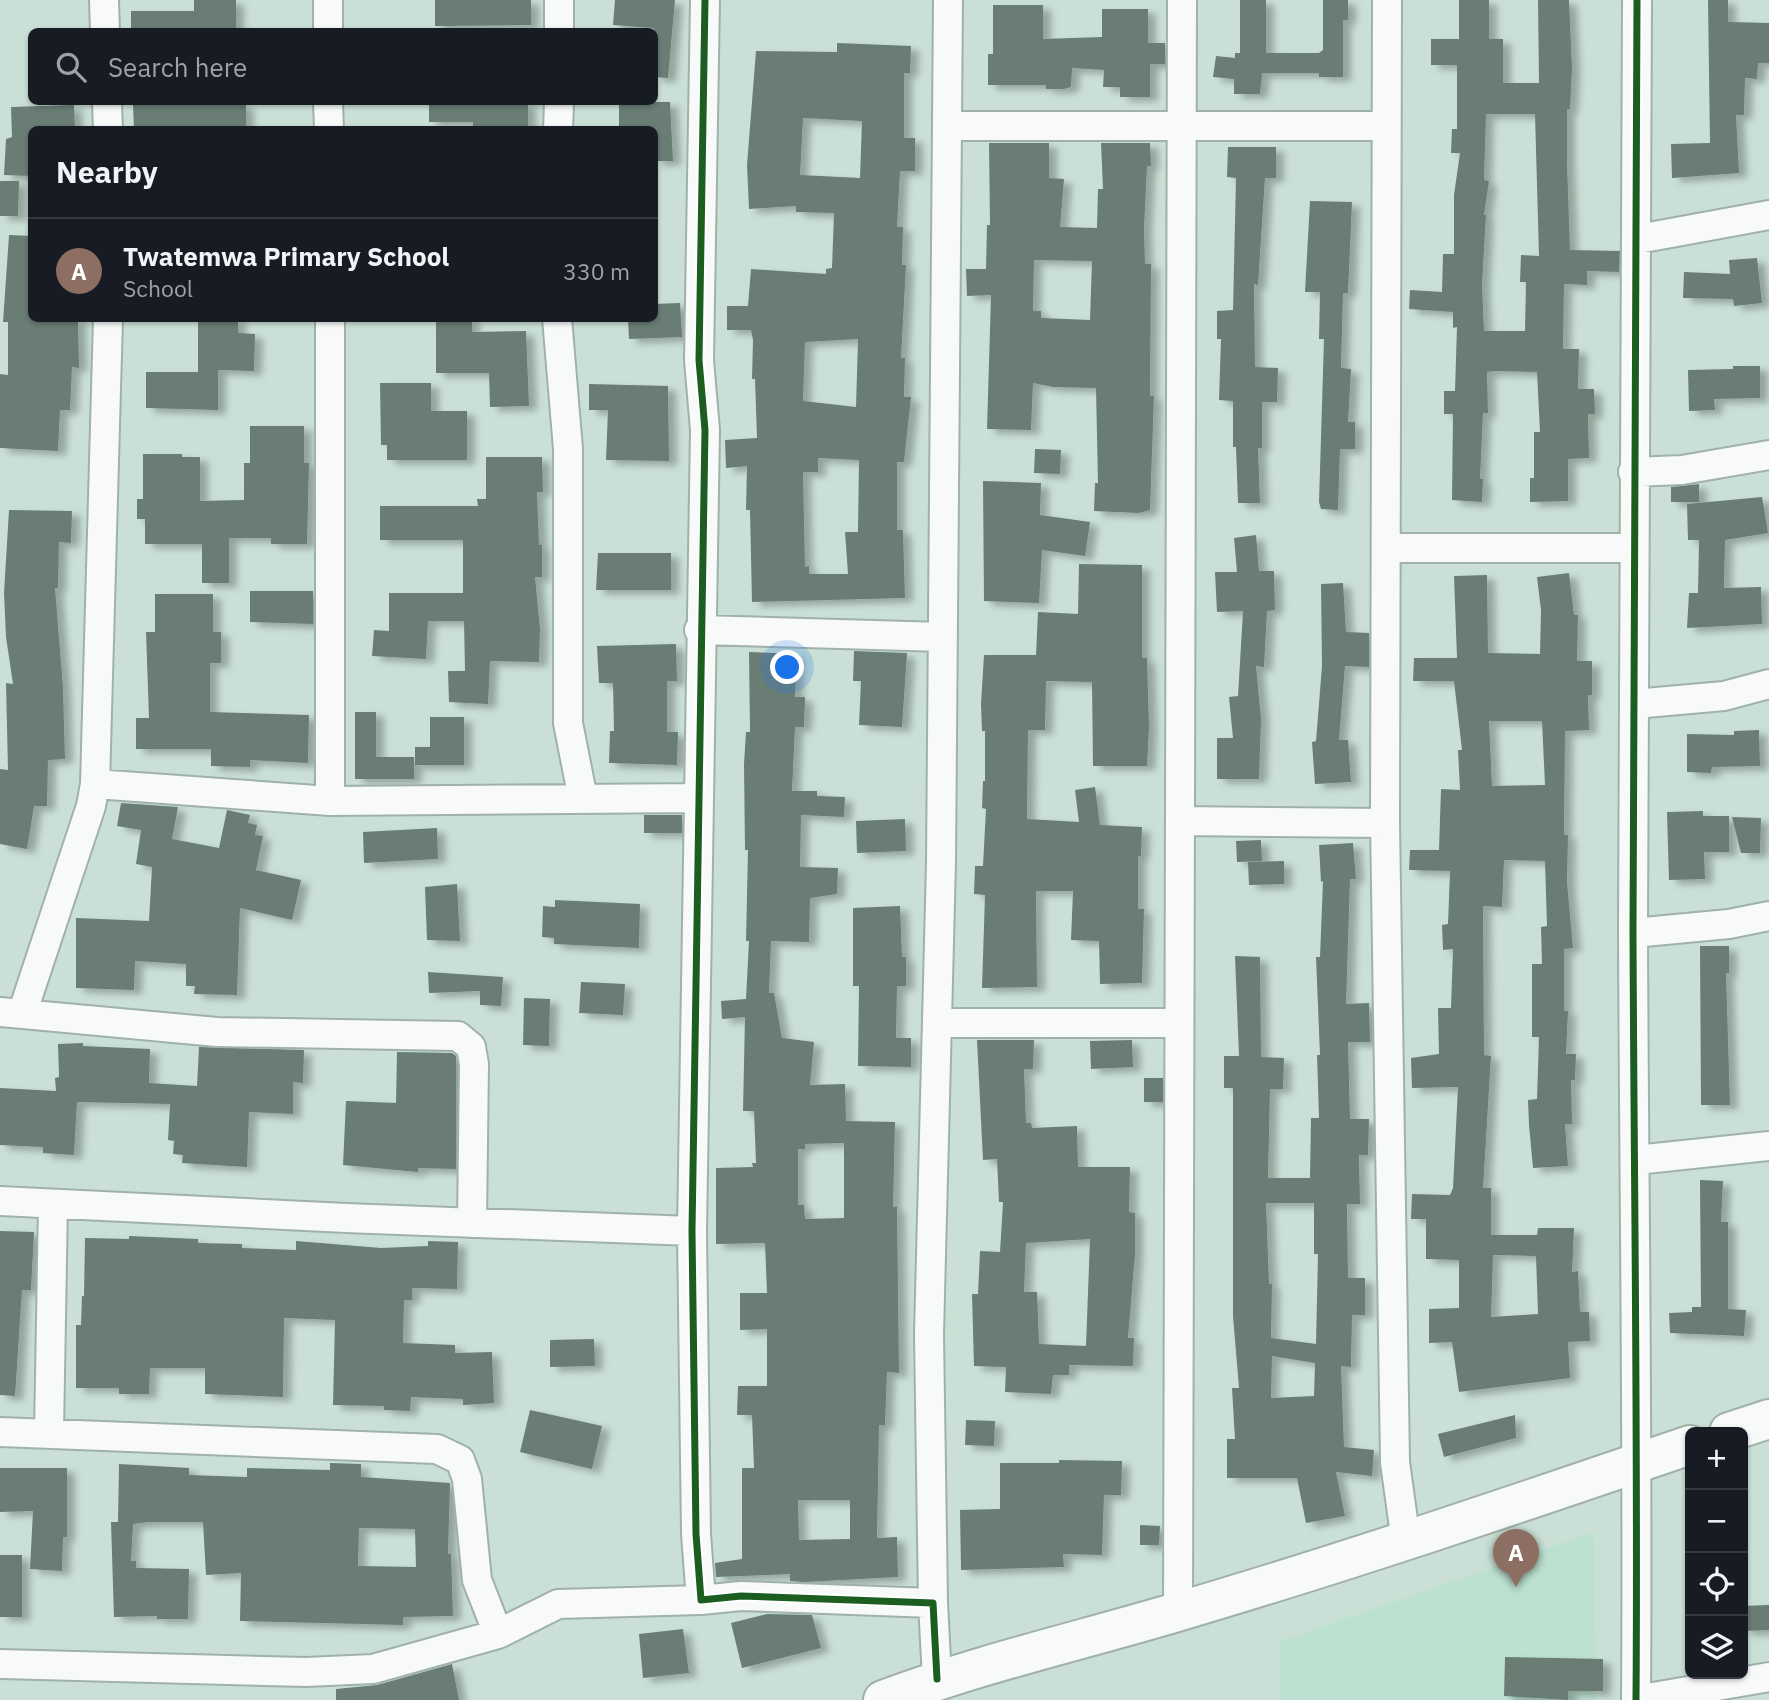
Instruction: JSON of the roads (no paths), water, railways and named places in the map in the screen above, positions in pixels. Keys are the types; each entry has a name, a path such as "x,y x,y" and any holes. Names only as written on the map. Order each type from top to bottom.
{"main road":[{"path":"1744,1427 1769,1419"},
{"path":"883,1700 937,1679 1178,1612 1406,1542 1685,1447"}],"street":[{"path":"104,0 105,28"},
{"path":"328,0 328,28"},
{"path":"559,0 559,28"},
{"path":"701,1600 695,1534 692,1231 699,630 705,430 699,360 705,0"},
{"path":"937,1679 933,1603 929,1334 943,637 948,0"},
{"path":"1178,1612 1182,0"},
{"path":"1387,0 1385,823 1395,1462 1406,1542"},
{"path":"1637,0 1638,239 1633,472 1636,1700 1769,1677"},
{"path":"107,105 108,126"},
{"path":"328,105 329,126"},
{"path":"558,126 559,105"},
{"path":"947,126 1386,126"},
{"path":"1638,239 1769,215"},
{"path":"108,322 94,783 91,806 11,1013 217,1032 458,1036 465,1039 471,1047 474,1064 472,1223"},
{"path":"330,322 330,800"},
{"path":"557,322 568,449 568,723 583,799"},
{"path":"1633,472 1682,470 1769,455"},
{"path":"1386,548 1633,548"},
{"path":"699,630 943,637"},
{"path":"1634,704 1724,696 1769,684"},
{"path":"94,783 330,800 697,798"},
{"path":"1180,821 1385,823"},
{"path":"1633,933 1729,924 1769,916"},
{"path":"937,1023 1179,1023"},
{"path":"1636,1160 1769,1146"},
{"path":"0,1201 692,1231"},
{"path":"49,1433 53,1204"},
{"path":"0,1432 437,1448 460,1460 467,1479 477,1580 498,1634"},
{"path":"0,1664 306,1672 373,1669 498,1634 558,1604 701,1600 741,1596 933,1603"}],"place":[{"name":"Twatemwa Primary School","path":"1516,1587"}]}
